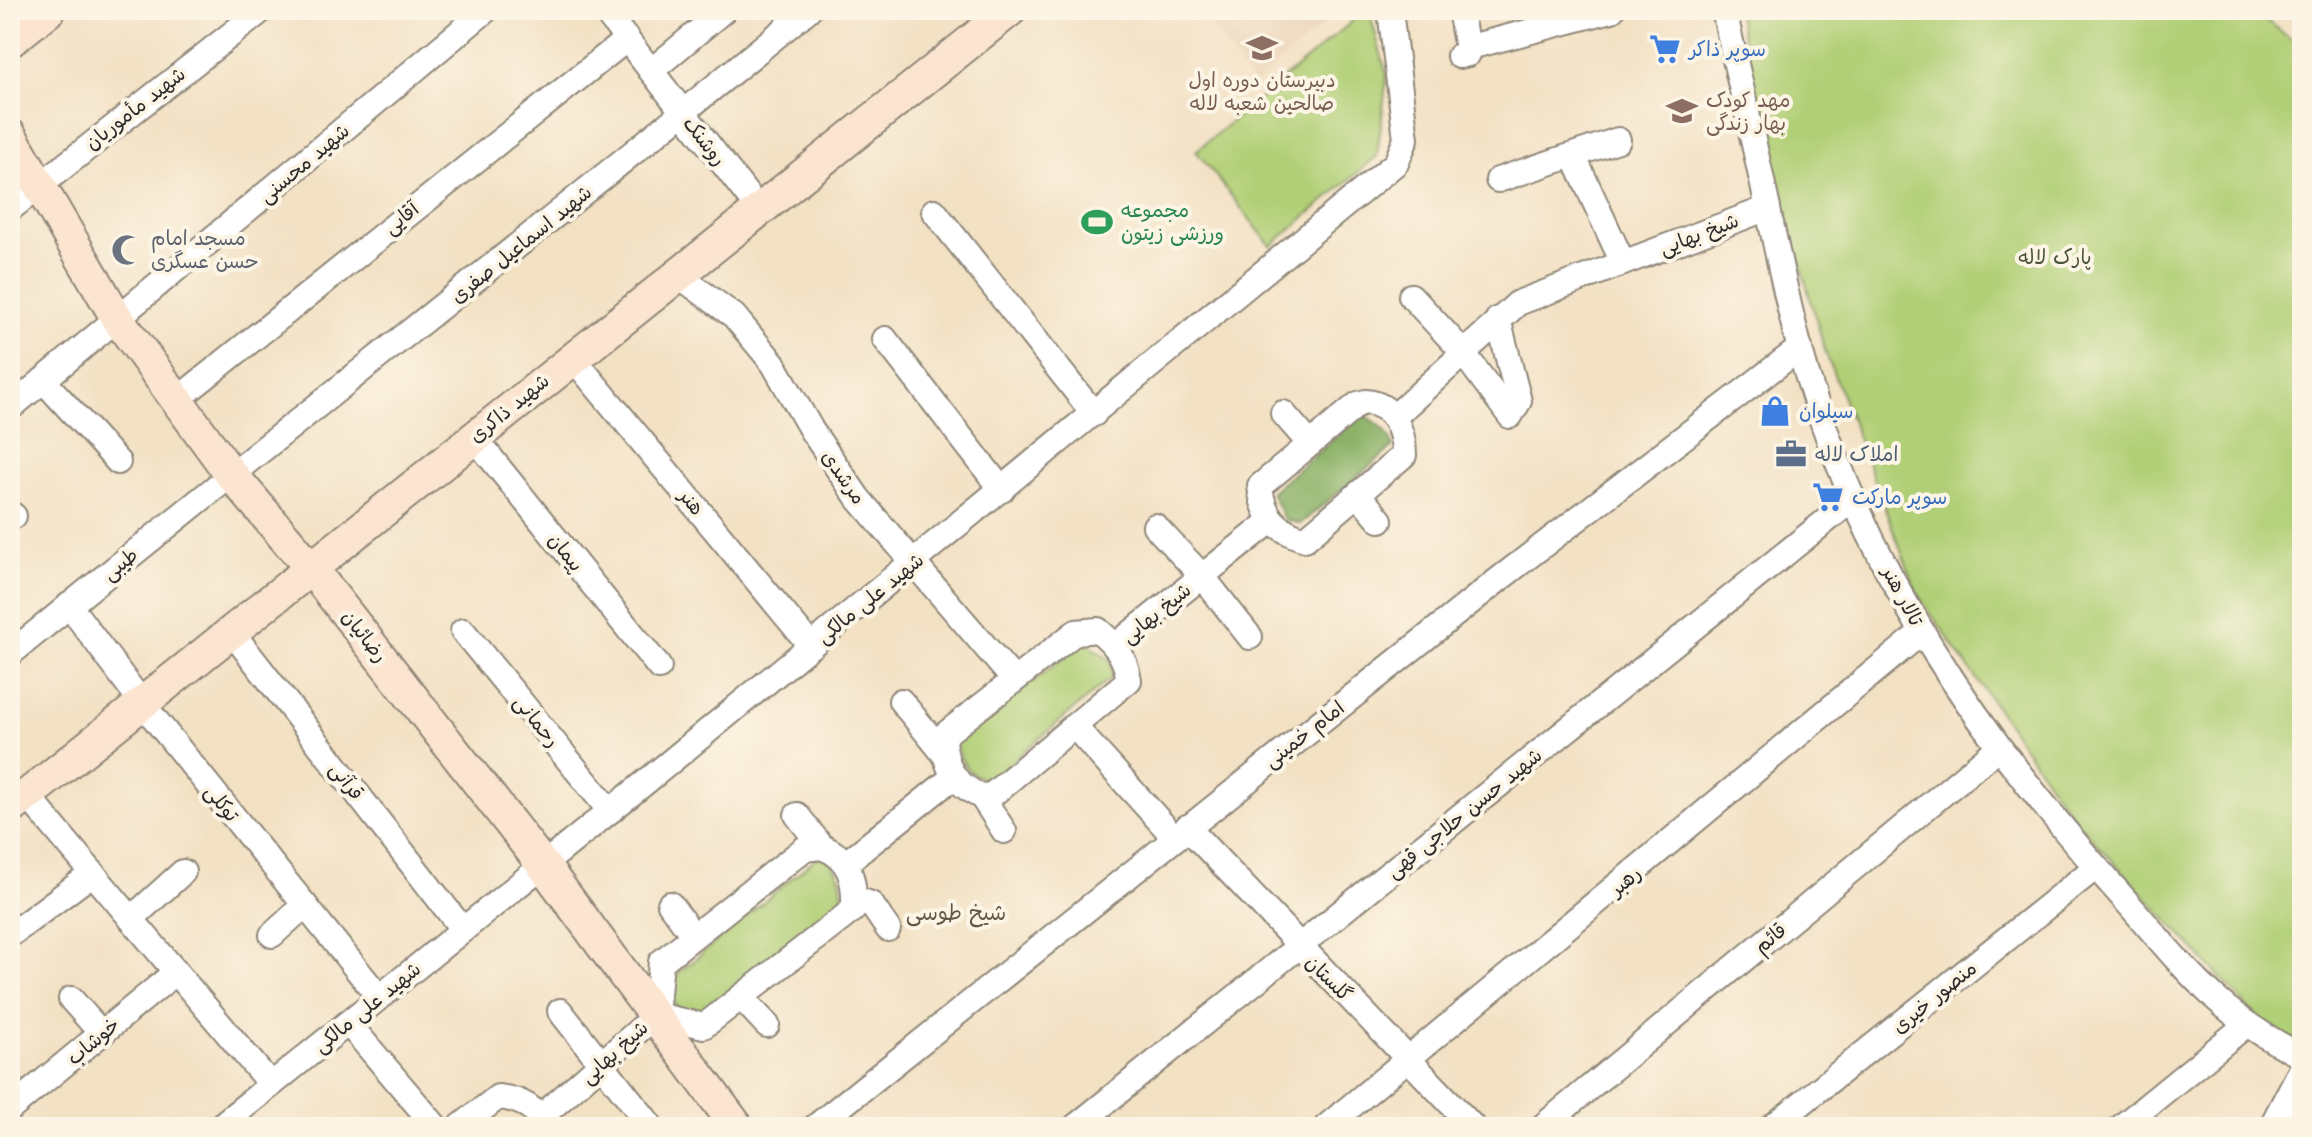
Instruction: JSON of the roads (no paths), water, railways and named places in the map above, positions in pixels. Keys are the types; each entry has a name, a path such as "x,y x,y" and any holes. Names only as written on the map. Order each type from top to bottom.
{"street":[{"path":"10,41 49,10"},
{"name":"شهید مأموریان","path":"10,209 262,10"},
{"name":"شهید محسنی","path":"10,408 486,10"},
{"name":"روشنک","path":"604,10 759,210"},
{"path":"651,71 724,10"},
{"name":"شهید اسماعیل صفری","path":"230,473 535,235 808,10"},
{"name":"شهید ذاکری","path":"18,802 1010,10"},
{"name":"شهید علی مالکی","path":"219,1127 1002,490 1396,163 1406,139 1390,10"},
{"path":"1460,10 1461,53 1612,10"},
{"name":"تالار هنر","path":"1724,10 1812,390 1853,499 1922,632 1998,748 2036,799 2188,975 2246,1025 2302,1056"},
{"name":"آقایی","path":"178,399 627,39"},
{"name":"رضائیان","path":"10,135 117,318 230,473 310,567 543,865 737,1127"},
{"path":"1498,180 1618,140"},
{"path":"1574,157 1623,263"},
{"name":"شیخ بهایی","path":"1394,417 1462,351 1518,303 1768,208"},
{"path":"934,211 1094,414"},
{"name":"مرشدی","path":"678,275 734,316 754,340 773,363 812,431 858,498 1014,680"},
{"path":"1411,296 1462,351 1510,416 1519,401 1498,319"},
{"path":"885,339 1002,490"},
{"name":"امام خمینی","path":"815,1127 1498,580 1800,348"},
{"name":"هنر","path":"573,358 811,646"},
{"path":"43,380 118,462"},
{"path":"1376,402 1394,417 1401,431 1404,455 1305,539 1284,533 1271,521 1262,505 1260,486 1358,404 1376,402"},
{"path":"1283,413 1310,444"},
{"name":"پیمان","path":"474,437 659,667"},
{"name":"طیبی","path":"10,654 230,473"},
{"path":"1358,494 1380,520"},
{"name":"شهید حسن حلاجی قهی","path":"1075,1127 1853,499"},
{"name":"شیخ بهایی","path":"982,797 993,794 1129,680 1126,662 1116,645 1271,521"},
{"path":"1155,526 1202,576 1250,637"},
{"name":"توکلی","path":"69,605 142,703 379,997"},
{"path":"1004,831 982,797 952,778 944,754 943,736 1076,632 1098,630 1116,645"},
{"name":"قرآنی","path":"231,631 463,930"},
{"name":"رحمانی","path":"463,631 610,811"},
{"name":"رهبر","path":"1326,1127 1922,632"},
{"path":"901,701 944,754"},
{"name":"گلستان","path":"1074,726 1298,946 1473,1127"},
{"name":"قائم","path":"1542,1127 1998,748"},
{"path":"846,863 952,778"},
{"path":"18,802 93,873 271,1085"},
{"path":"797,815 822,847"},
{"path":"656,1015 661,962 804,849 822,847 835,852 846,863 854,898 871,904 888,929"},
{"name":"منصور خیری","path":"1772,1127 2096,867"},
{"path":"131,919 183,872"},
{"path":"10,935 93,873"},
{"name":"شیخ بهایی","path":"543,1122 656,1015 704,1026 854,909 854,898"},
{"path":"670,904 693,935"},
{"path":"272,935 305,905"},
{"name":"خوشاب","path":"10,1109 176,972"},
{"path":"741,997 767,1025"},
{"path":"71,999 102,1034"},
{"path":"560,1011 650,1125"},
{"path":"348,1023 436,1127"},
{"path":"2121,1127 2246,1025"},
{"path":"2271,1127 2302,1068"},
{"path":"460,1127 498,1097 516,1099 543,1122"}],"place":[{"name":"دبیرستان دوره اول صالحین شعبه لاله","path":"1262,48"},
{"name":"سوپر ذاکر","path":"1665,49"},
{"name":"مهد کودک بهار زندگی","path":"1682,111"},
{"name":"مجموعه ورزشی زیتون","path":"1097,222"},
{"name":"مسجد امام حسن عسگری","path":"127,250"},
{"name":"سیلوان","path":"1775,411"},
{"name":"املاک لاله","path":"1791,454"},
{"name":"سوپر مارکت","path":"1828,497"}],"district":[{"name":"شیخ طوسی","path":"956,912"}],"park label":[{"name":"پارک لاله","path":"2055,257"}]}
